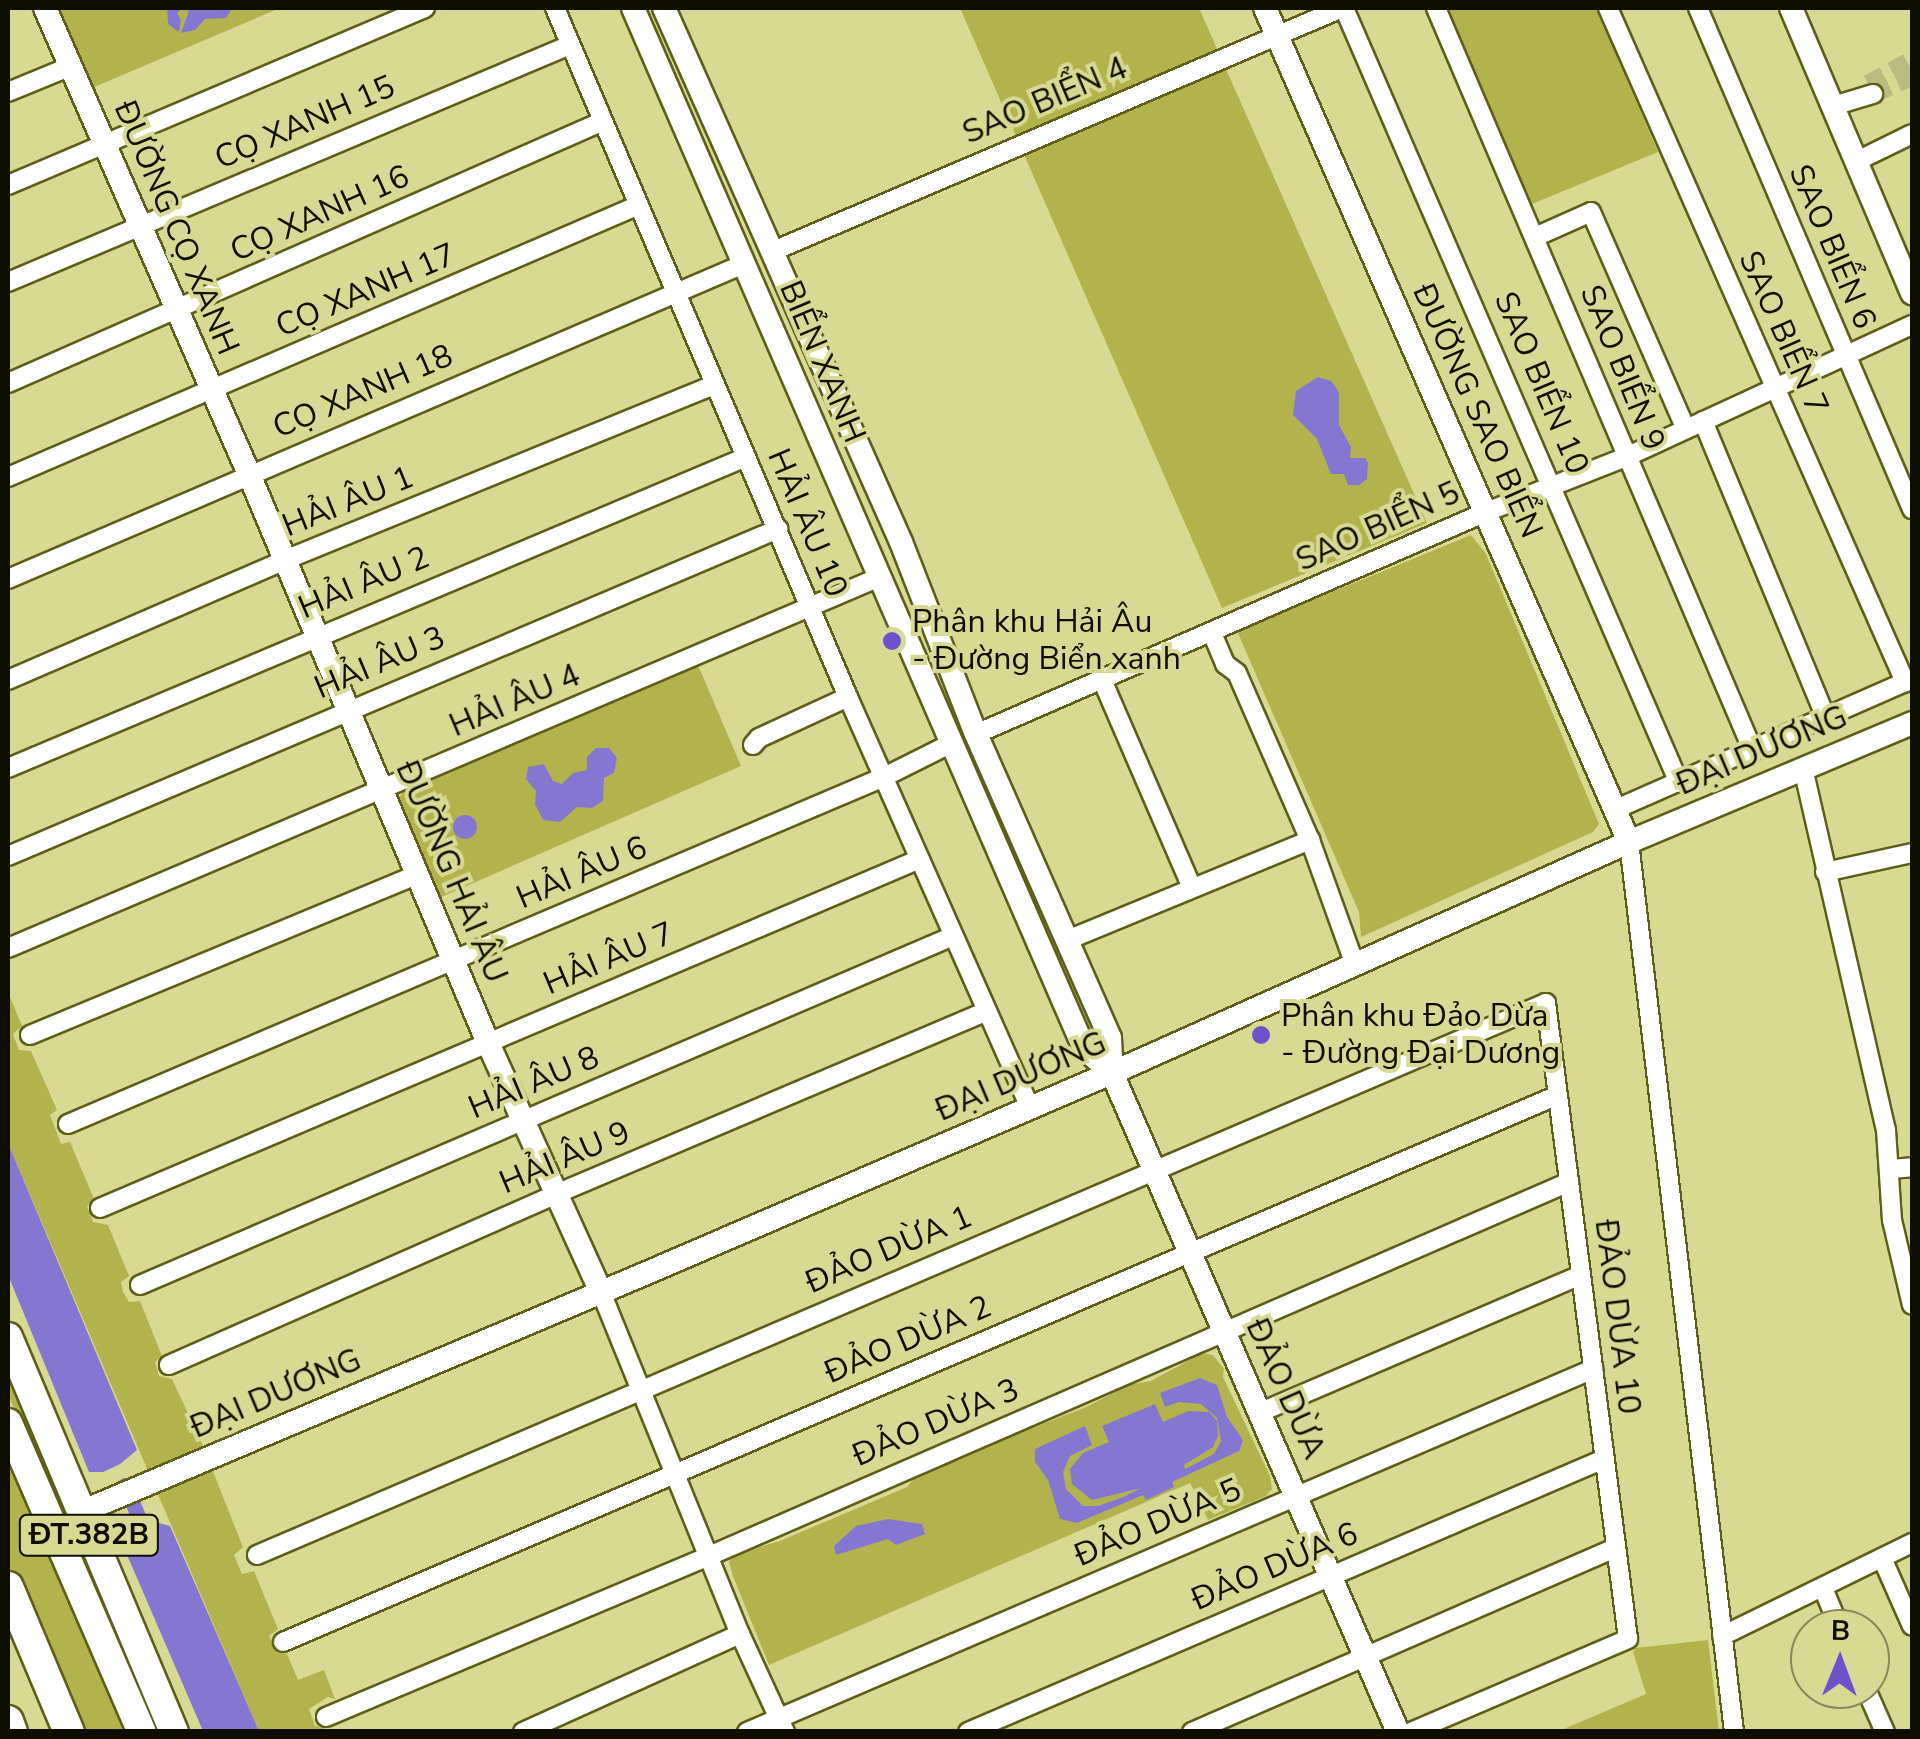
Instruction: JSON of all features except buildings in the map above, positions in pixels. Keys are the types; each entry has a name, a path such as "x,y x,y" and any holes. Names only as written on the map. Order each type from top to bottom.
{"highway":[{"path":"8,1587 69,1732"},
{"path":"8,1721 12,1732"}],"main road":[{"name":"ĐT.382B","path":"8,1337 91,1508 174,1732"},
{"name":"ĐT.382B","path":"8,1423 142,1732"},
{"path":"50,1525 91,1508"}],"street":[{"name":"ĐƯỜNG CỌ XANH","path":"45,8 249,474"},
{"path":"8,185 425,8"},
{"name":"HẢI ÂU 10","path":"555,8 600,122 848,697 1030,1108"},
{"name":"BIỂN XANH","path":"633,8 1084,1048 1112,1073"},
{"name":"BIỂN XANH","path":"664,8 901,542 976,734 1070,940 1110,1038 1112,1073"},
{"name":"ĐƯỜNG SAO BIỂN","path":"1265,8 1629,842"},
{"name":"SAO BIỂN 4","path":"772,252 1343,8"},
{"name":"SAO BIỂN 10","path":"1343,8 1678,783"},
{"name":"SAO BIỂN 9","path":"1436,8 1753,751"},
{"name":"SAO BIỂN 7","path":"1608,8 1908,681"},
{"name":"SAO BIỂN 6","path":"1698,8 1912,509"},
{"path":"1791,8 1843,102 1857,161 1912,293"},
{"name":"CỌ XANH 15","path":"8,282 570,45"},
{"path":"8,92 71,66"},
{"path":"1843,102 1870,89"},
{"name":"CỌ XANH 16","path":"8,383 600,122"},
{"path":"1857,161 1912,134"},
{"name":"CỌ XANH 17","path":"8,478 639,205"},
{"path":"1536,237 1591,212 1694,425 1825,715"},
{"path":"744,264 772,252"},
{"name":"CỌ XANH 18","path":"8,579 744,264"},
{"name":"SAO BIỂN 5","path":"976,734 1103,682 1486,512 1626,457 1912,325"},
{"name":"HẢI ÂU 1","path":"8,680 285,560 714,385"},
{"name":"HẢI ÂU 2","path":"8,768 746,457"},
{"name":"ĐƯỜNG HẢI ÂU","path":"249,474 488,1043 601,1292"},
{"name":"HẢI ÂU 3","path":"8,856 778,528"},
{"name":"HẢI ÂU 4","path":"8,948 880,576"},
{"path":"1212,633 1225,664 1237,672 1310,840 1336,901 1337,922 1356,965"},
{"path":"1616,809 1908,681"},
{"path":"1103,682 1192,888"},
{"path":"753,745 759,738 848,697"},
{"name":"ĐẠI DƯƠNG","path":"91,1508 1112,1073 1629,842 1912,723"},
{"path":"952,743 976,734"},
{"name":"HẢI ÂU 6","path":"68,1124 884,777 952,743"},
{"path":"1803,768 1886,1130 1892,1220 1912,1305"},
{"path":"1070,940 1310,840"},
{"path":"1629,842 1734,1732"},
{"path":"1825,872 1912,853"},
{"name":"HẢI ÂU 7","path":"100,1208 920,858"},
{"path":"30,1036 417,876"},
{"name":"HẢI ÂU 8","path":"140,1285 952,936"},
{"name":"ĐẢO DỪA 10","path":"1411,1732 1628,1638 1546,1003"},
{"name":"ĐẢO DỪA 1","path":"257,1555 1546,1003"},
{"name":"HẢI ÂU 9","path":"168,1365 556,1194 988,1011"},
{"name":"ĐẢO DỪA","path":"1112,1073 1398,1732"},
{"name":"ĐẢO DỪA 2","path":"283,1642 1558,1095"},
{"path":"1891,1169 1912,1167"},
{"name":"ĐẢO DỪA 3","path":"326,1717 709,1556 1569,1182"},
{"path":"1260,1412 1582,1275"},
{"path":"601,1292 740,1634 782,1725"},
{"name":"ĐẢO DỪA 5","path":"746,1732 782,1725 1296,1496 1593,1369"},
{"name":"ĐẢO DỪA 6","path":"968,1732 1604,1459"},
{"path":"1722,1636 1912,1543"},
{"path":"1192,1732 1616,1548"},
{"path":"1882,1558 1912,1626"},
{"path":"1823,1588 1832,1609"},
{"path":"523,1732 740,1634"},
{"path":"1875,1709 1886,1732"}],"shaded area":[{"path":"57,8 280,8 92,88"},
{"path":"167,8 182,8 177,13 181,20 179,32 168,24"},
{"path":"182,8 232,8 226,18 205,19 195,30 181,33 189,11"},
{"path":"960,8 1199,8 1427,523 1222,608"},
{"path":"1446,8 1596,8 1658,152 1532,204"},
{"path":"1318,377 1331,381 1339,392 1339,425 1351,447 1350,458 1365,458 1368,463 1367,479 1359,485 1348,485 1344,474 1331,474 1317,439 1293,415 1296,391"},
{"path":"1471,535 1486,554 1599,824 1593,832 1361,937 1359,912 1237,631"},
{"path":"698,665 741,766 439,898 397,801 407,786 424,783"},
{"path":"596,748 609,748 617,758 614,773 604,778 603,801 592,808 577,807 560,822 543,820 535,804 536,791 526,779 528,767 544,764 553,781 562,784 573,773 587,770 587,757"},
{"path":"465,815 474,818 474,836 465,839 456,836 453,827 456,818"},
{"path":"8,992 22,1026 13,1034 19,1050 31,1051 57,1110 50,1115 61,1144 70,1142 94,1199 87,1206 93,1222 108,1225 129,1276 121,1282 123,1292 129,1302 140,1301 162,1356 155,1362 159,1376 172,1379 200,1439 243,1547 234,1555 242,1574 254,1571 278,1629 269,1636 277,1653 287,1654 298,1680 324,1670 335,1699 328,1697 309,1709 315,1726 334,1731 259,1731 8,1143"},
{"path":"8,1143 137,1450 119,1465 140,1527 159,1523 170,1526 259,1731 203,1731 121,1541 129,1533 105,1472 89,1472 8,1275"},
{"path":"1202,1353 1213,1355 1224,1369 1223,1377 1270,1476 1272,1489 1266,1496 1208,1520 1190,1483 769,1665 733,1576 729,1562 733,1555 780,1541 907,1487 914,1478 970,1452 1084,1408 1131,1384 1151,1381"},
{"path":"8,1373 56,1485 55,1493 48,1488 8,1394"},
{"path":"1200,1378 1217,1385 1227,1417 1243,1440 1239,1451 1172,1482 1174,1487 1146,1500 1143,1495 1077,1523 1060,1519 1048,1480 1035,1462 1035,1449 1085,1426 1092,1445 1070,1456 1063,1472 1066,1489 1083,1506 1098,1506 1123,1497 1141,1488 1092,1500 1072,1484 1070,1469 1083,1453 1109,1442 1102,1426 1155,1404 1163,1422 1188,1411 1209,1412 1217,1421 1218,1436 1213,1447 1184,1465 1185,1469 1214,1454 1221,1441 1217,1418 1201,1404 1179,1402 1165,1407 1160,1393"},
{"path":"8,1453 127,1731 73,1731 8,1578"},
{"path":"888,1519 922,1524 925,1534 896,1545 888,1539 836,1555 834,1546 856,1526"},
{"path":"1708,1640 1719,1731 1559,1731 1646,1694 1633,1652 1636,1648"}],"pier":[{"path":"138,1456 125,1467 143,1520 123,1530 102,1477 92,1477 89,1472 103,1472"}],"waterway":[{"path":"125,1485 149,1542"}],"tunnel":[{"path":"1868,84 1908,62"},
{"path":"1873,94 1912,77"}],"place":[{"name":"Phân khu Hải Âu - Đường Biển xanh","path":"892,641"},
{"name":"Phân khu Đảo Dừa - Đường Đại Dương","path":"1261,1035"}]}
